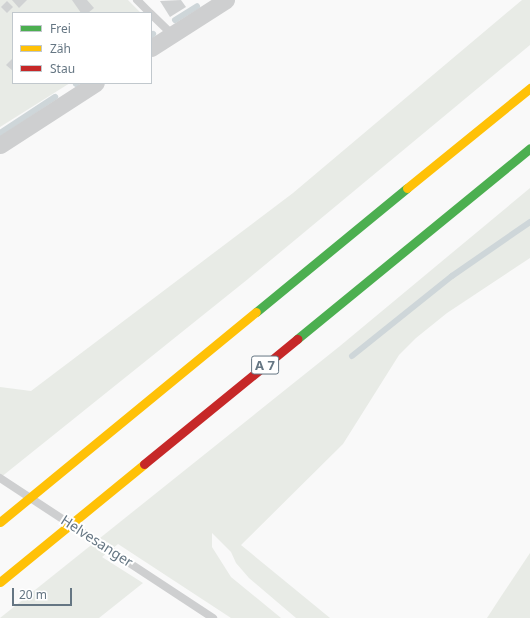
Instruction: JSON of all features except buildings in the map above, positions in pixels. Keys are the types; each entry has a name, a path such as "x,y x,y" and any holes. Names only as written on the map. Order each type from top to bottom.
{"highway":[{"path":"0,522 530,88"},
{"name":"A 7","path":"0,582 530,148"}],"street":[{"path":"152,47 226,0"},
{"path":"0,145 94,84"}],"lane":[{"path":"136,0 150,12"},
{"path":"152,14 172,34"},
{"name":"Helvesanger","path":"0,478 213,618"}],"shaded area":[{"path":"0,0 128,0 140,12 12,12 12,84 68,84 0,127"},
{"path":"522,0 530,0 530,45 248,279 0,478 0,387 31,391 293,193"},
{"path":"530,188 530,258 447,313 416,338 399,355 343,444 241,545 330,618 296,618 249,578 236,563 231,552 212,533 212,547 231,577 281,618 231,618 118,544 102,557 143,583 99,618 0,618 340,346"},
{"path":"530,553 530,618 487,618 500,598"}],"waterway":[{"path":"175,20 197,6"},
{"path":"0,133 55,97"},
{"path":"352,356 452,276 530,222"}],"traffic: fast":[{"path":"297,339 530,148"},
{"path":"256,312 407,188"}],"traffic: slow":[{"path":"407,188 530,88"},
{"path":"0,522 256,312"},
{"path":"0,582 144,464"}],"traffic: jam":[{"path":"144,464 297,339"}]}
